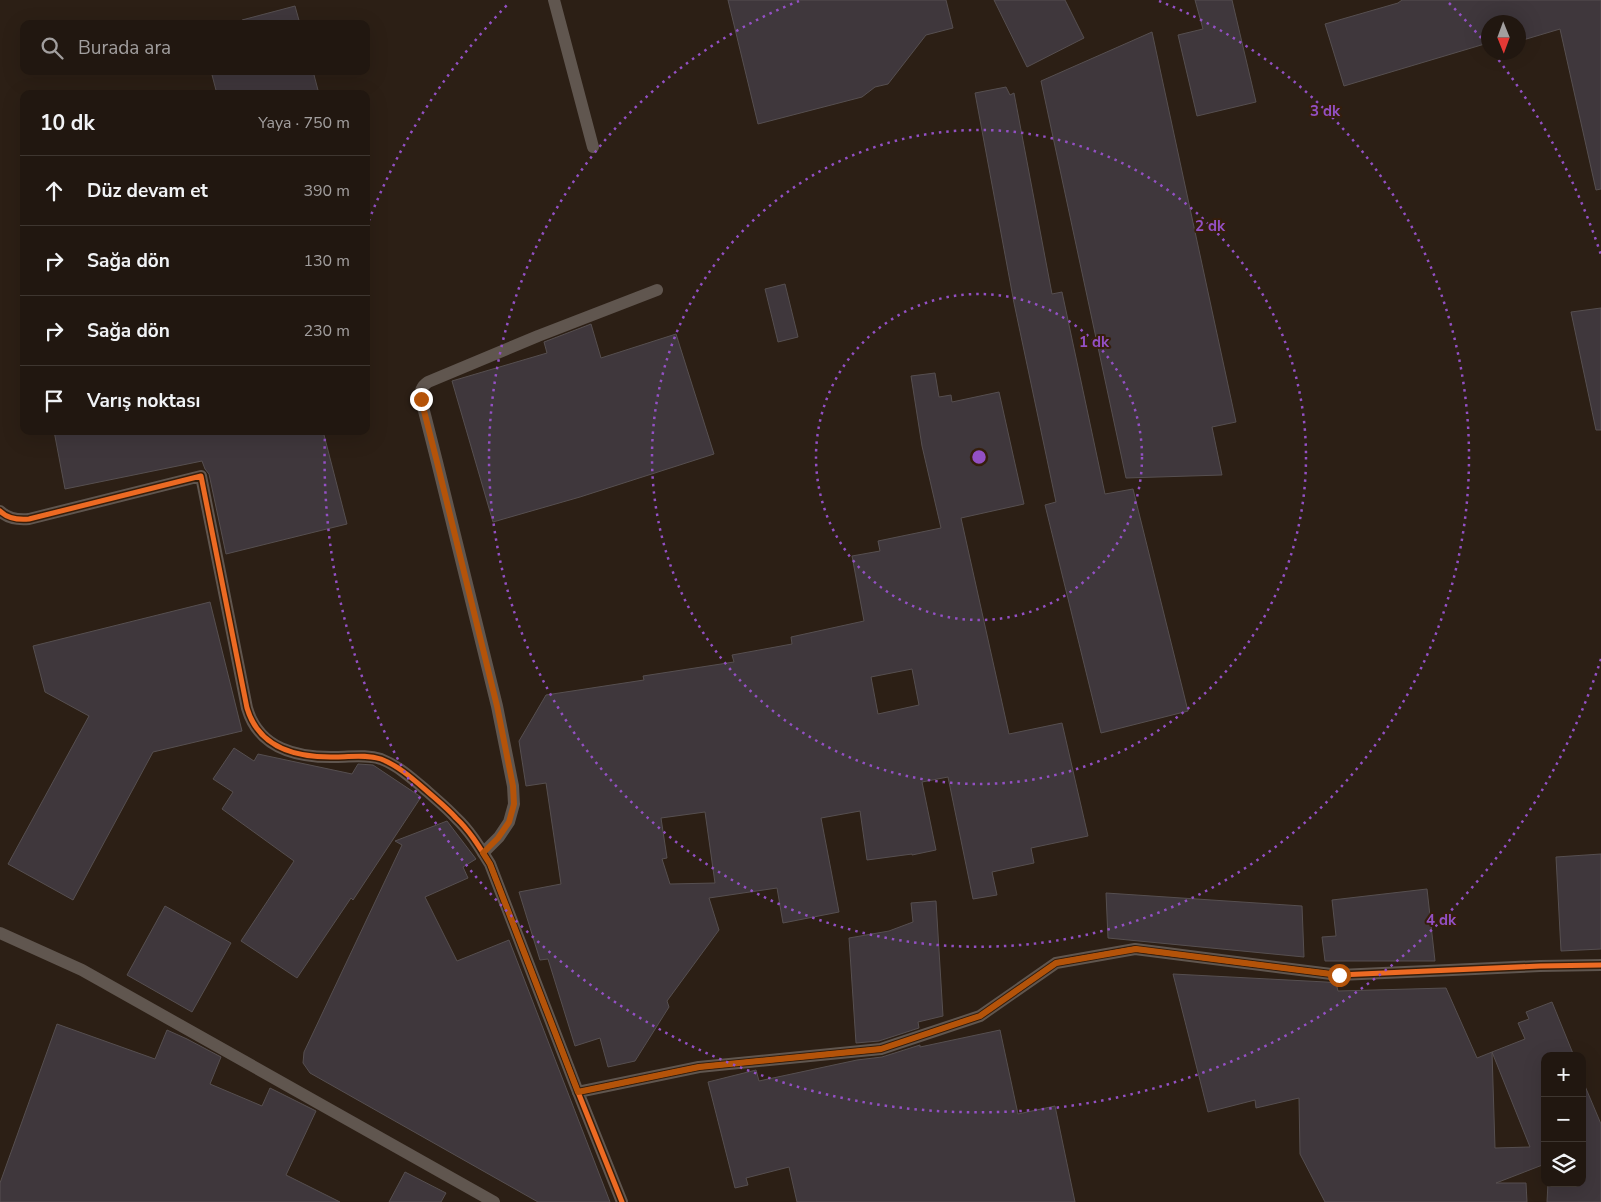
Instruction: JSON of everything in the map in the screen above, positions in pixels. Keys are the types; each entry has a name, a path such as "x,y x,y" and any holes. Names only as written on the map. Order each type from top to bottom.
{"street":[{"path":"554,0 593,147"},
{"path":"483,853 498,838 509,822 514,804 513,786 497,706 420,392 428,382 538,336 657,290"},
{"path":"0,512 10,518 29,519 202,476 247,708 255,727 268,742 284,750 334,758 367,756 390,763 414,779 457,818 490,864 622,1202"},
{"path":"0,933 82,970 494,1202"},
{"path":"578,1092 699,1067 881,1049 980,1016 1056,963 1136,949 1339,975 1601,964"}],"building":[{"path":"728,0 946,0 953,28 926,35 888,84 875,87 862,97 758,124"},
{"path":"994,0 1065,0 1084,38 1027,67"},
{"path":"1195,0 1232,0 1256,102 1197,116 1178,35 1203,29"},
{"path":"1402,0 1601,0 1601,189 1596,190 1560,29 1526,39 1526,15 1481,15 1481,45 1344,86 1325,24 1398,3"},
{"path":"295,6 299,20 242,20"},
{"path":"1152,32 1236,422 1212,427 1222,475 1126,478 1041,81"},
{"path":"212,75 314,75 318,90 216,90"},
{"path":"1006,87 1010,95 1014,93 1052,294 1062,292 1105,494 1133,489 1188,711 1101,733 1045,505 1056,502 1014,303 975,93"},
{"path":"785,284 798,337 778,342 765,289"},
{"path":"1601,308 1601,430 1596,430 1571,312"},
{"path":"591,324 601,358 676,334 714,454 580,497 493,522 452,381 547,353 544,342"},
{"path":"935,373 939,397 951,395 952,402 999,392 1024,504 961,518 1009,734 1062,723 1088,836 1031,848 1034,863 992,872 997,895 973,899 948,777 922,782 936,850 912,855 867,860 860,811 821,818 839,912 783,923 777,888 709,898 719,930 667,1001 669,1007 635,1061 608,1067 600,1038 575,1046 548,959 540,960 519,892 561,884 546,783 526,786 519,741 546,695 644,680 643,676 734,662 732,655 792,644 791,637 864,621 852,556 880,551 878,541 941,528 922,446 911,376","holes":["912,669 919,705 878,714 871,677","705,812 715,883 670,884 662,859 667,858 661,818"]},
{"path":"55,435 324,435 347,524 226,554 209,474 202,461 65,489"},
{"path":"210,602 242,731 153,752 73,900 8,864 89,716 45,692 33,646"},
{"path":"234,748 254,761 258,754 352,774 358,764 373,765 421,797 353,900 351,898 297,978 241,941 294,861 222,809 233,792 213,779"},
{"path":"447,821 476,859 463,867 468,878 425,897 457,961 509,940 610,1202 538,1202 310,1073 303,1063 304,1052 402,845 395,841"},
{"path":"1601,854 1601,949 1561,951 1556,857"},
{"path":"1427,889 1435,961 1325,961 1322,937 1336,936 1332,900"},
{"path":"1106,893 1302,906 1304,957 1108,938"},
{"path":"936,901 943,1016 918,1022 919,1028 879,1041 856,1043 849,938 889,931 913,922 911,903"},
{"path":"165,906 231,943 192,1012 127,975"},
{"path":"1173,974 1336,983 1338,991 1446,988 1477,1058 1492,1052 1525,1039 1518,1023 1529,1019 1526,1012 1552,1002 1572,1052 1541,1052 1541,1166 1496,1183 1526,1183 1527,1202 1325,1202 1300,1154 1299,1098 1256,1108 1255,1100 1208,1112","holes":["1492,1052 1530,1147 1495,1148"]},
{"path":"57,1024 155,1059 167,1030 221,1057 210,1084 262,1106 270,1088 316,1111 286,1175 340,1202 0,1202 0,1183"},
{"path":"1000,1030 1018,1114 1055,1106 1075,1202 797,1202 789,1167 746,1178 748,1185 735,1188 708,1082 756,1070 759,1081 857,1060 882,1057 920,1045 920,1047"},
{"path":"1586,1088 1601,1124 1601,1202 1547,1202 1548,1187 1586,1187"},
{"path":"405,1172 446,1193 441,1202 389,1202"}],"cycle path":[{"path":"0,511 6,516 13,518 29,519 201,476 247,708 253,722 260,733 270,742 294,753 321,757 370,757 388,762 417,783 466,828 490,864 578,1092"},
{"path":"622,1202 578,1092 699,1067 881,1049 980,1016 1056,963 1135,949 1339,975 1601,965"}],"route":[{"path":"421,399 497,706 513,786 514,804 509,822 498,838 483,853 490,864 578,1092 699,1067 881,1049 980,1016 1056,963 1136,949 1339,975"}]}
